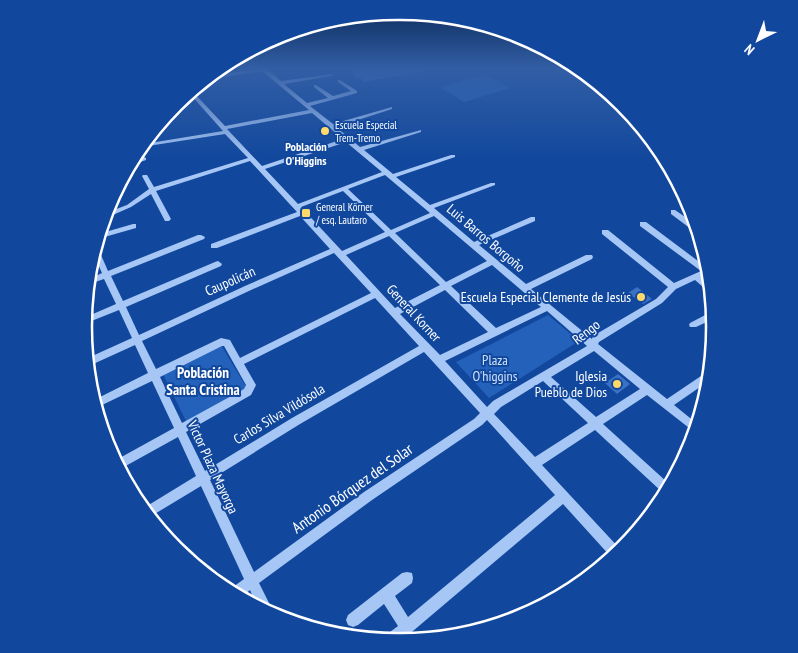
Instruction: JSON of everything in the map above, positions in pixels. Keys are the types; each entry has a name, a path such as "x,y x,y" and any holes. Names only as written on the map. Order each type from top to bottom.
{"street":[{"name":"General Korner","path":"196,98 611,548"},
{"name":"Luis Barros Borgoño","path":"298,98 690,423"},
{"path":"306,105 330,98"},
{"path":"332,126 390,108"},
{"path":"153,144 314,111"},
{"path":"360,149 418,130"},
{"path":"260,169 348,139"},
{"path":"214,246 344,189 453,156"},
{"path":"115,212 129,206 152,190 251,159"},
{"path":"145,176 167,219"},
{"name":"Caupolicán","path":"94,359 137,339 338,253 390,233 432,210 493,184"},
{"path":"344,189 495,333"},
{"path":"673,212 687,222"},
{"path":"473,244 533,219"},
{"path":"642,224 700,266"},
{"path":"107,234 133,226"},
{"path":"606,232 674,287"},
{"path":"96,279 201,237"},
{"path":"525,288 590,257"},
{"name":"Víctor Plaza Mayorga","path":"100,261 260,600"},
{"path":"394,313 493,261"},
{"path":"92,318 218,264"},
{"name":"Rengo","path":"486,414 497,404 591,348 596,339 659,301 674,287 700,275"},
{"path":"238,363 376,294"},
{"path":"438,360 548,307"},
{"path":"693,325 706,318"},
{"path":"102,401 218,342 227,344 251,385 251,388 124,461"},
{"name":"Carlos Silva Vildósola","path":"153,509 334,398 425,347"},
{"path":"544,376 661,485"},
{"path":"667,404 701,381"},
{"path":"534,464 648,389"},
{"name":"Antonio Bórquez del Solar","path":"241,589 368,496 478,422 486,414"},
{"path":"399,633 563,496"},
{"path":"354,620 407,578"},
{"path":"386,594 406,627"}],"green space":[{"path":"458,98 476,98 464,102"},
{"name":"Plaza O'higgins","path":"548,315 579,341 489,398 456,362"},
{"path":"221,345 248,390 187,423 163,374"}],"building":[{"name":"Escuela Especial Clemente de Jesús","path":"637,287 652,299 643,304 628,293"},
{"name":"Iglesia Pueblo de Dios","path":"618,374 630,384 617,394 605,383"}],"place":[{"name":"Escuela Especial Trem-Tremo","path":"325,131"},
{"name":"General Körner / esq. Lautaro","path":"306,213"},
{"name":"Escuela Especial Clemente de Jesús","path":"641,297"},
{"name":"Iglesia Pueblo de Dios","path":"617,384"}],"district":[{"name":"Población O'Higgins","path":"306,153"},
{"name":"Población Santa Cristina","path":"203,380"}]}
